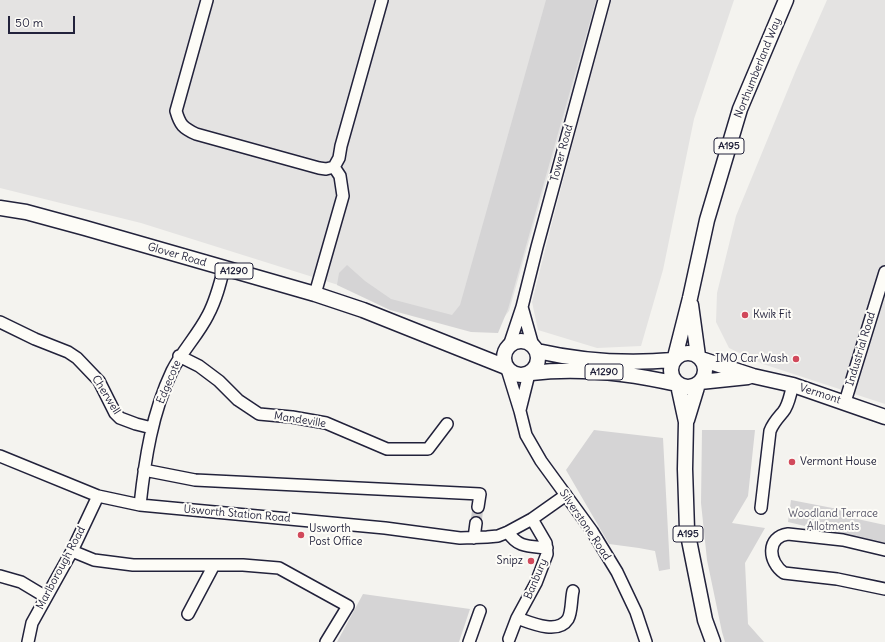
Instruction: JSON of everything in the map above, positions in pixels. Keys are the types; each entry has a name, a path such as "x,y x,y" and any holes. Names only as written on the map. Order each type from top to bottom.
{"main road":[{"name":"Northumberland Way","path":"674,359 690,298 707,220 740,109 786,0"},
{"name":"Glover Road","path":"0,208 26,212 63,222 315,294 363,310 507,368"},
{"name":"Northumberland Way","path":"690,298 700,358"},
{"name":"A1290","path":"507,348 518,341 524,341 535,349 567,357 623,362 646,362 674,359"},
{"name":"Glover Road","path":"464,350 507,348"},
{"path":"507,348 504,356 507,368"},
{"path":"530,373 534,370 538,360 535,349"},
{"path":"674,359 679,354 689,352 700,358"},
{"name":"Vermont","path":"700,358 753,376 793,385 885,417"},
{"name":"A195","path":"686,422 699,383 703,378 705,368 700,358"},
{"name":"A195","path":"674,359 670,370 673,380 678,384 686,422 685,469 687,530 705,620 713,642"},
{"name":"A1290","path":"507,368 519,376 530,373 557,370 579,370 638,376 678,384"},
{"name":"Vermont","path":"699,383 753,376"},
{"path":"678,384 688,387 699,383"}],"street":[{"path":"207,0 176,111 179,122 186,129 196,134 319,168 326,169 334,167"},
{"path":"334,167 338,158 382,0"},
{"name":"Tower Road","path":"507,348 522,307 537,246 604,0"},
{"path":"315,294 343,196 340,176 334,167"},
{"name":"Edgecote","path":"140,505 144,470 152,428 164,391 180,356 208,315 216,299 224,268"},
{"name":"Industrial Road","path":"845,402 885,272"},
{"name":"Tower Road","path":"522,307 535,349"},
{"name":"Cherwell","path":"0,322 35,340 68,352 77,358 99,381 115,413 120,418 152,428"},
{"name":"Mandeville","path":"180,356 199,366 219,381 238,400 259,414 292,417 326,423 387,450 428,449 447,424"},
{"name":"Silverstone Road","path":"507,368 526,435 541,461 592,531 617,572 636,612 646,642"},
{"name":"Silverstone Road","path":"520,411 530,373"},
{"path":"761,508 770,431 773,423 783,412 793,385"},
{"name":"Usworth Station Road","path":"0,456 98,496 140,505 385,528 460,538 498,536 508,532 532,519 566,495"},
{"path":"144,470 196,480 480,494 478,507"},
{"name":"Marlborough Road","path":"28,642 32,623 72,551 98,496"},
{"name":"Banbury","path":"509,639 536,583 547,554 547,548 543,536 532,519"},
{"path":"474,538 476,523"},
{"path":"508,532 516,543 547,548"},
{"path":"885,550 843,540 788,534 781,535 774,541 771,554 778,568 784,573 837,578 885,589"},
{"path":"72,551 94,560 133,565 214,565 279,568 348,606 326,642"},
{"path":"188,614 214,565"},
{"path":"0,576 21,582 46,597"},
{"path":"518,618 546,627 563,624 568,618 573,591"},
{"path":"469,642 480,611"}],"shaded area":[{"path":"0,0 598,0 509,311 495,329 421,311 141,223 0,188"},
{"path":"610,0 734,0 694,119 663,270 641,346 597,348 538,330 532,302"},
{"path":"827,0 885,0 885,404 763,364 729,348 716,322 717,293 736,216 796,70"}],"green space":[{"path":"546,0 596,0 508,309 498,333 471,332 390,310 337,285 339,273 347,265 365,281 391,299 452,315 460,305"},
{"path":"594,430 663,438 670,569 659,571 655,551 609,544 566,470"},
{"path":"702,430 755,430 748,496 732,523 765,528 745,563 748,624 764,642 725,642 722,632 707,560 701,503"},
{"name":"Woodland Terrace Allotments","path":"791,500 848,511 848,517 885,525 885,545 788,522"},
{"path":"363,594 470,609 459,642 337,642"}],"tunnel":[{"path":"476,523 478,507"}],"place":[{"name":"Kwik Fit","path":"745,315"},
{"name":"IMO Car Wash","path":"796,359"},
{"name":"Vermont House","path":"792,462"},
{"name":"Usworth Post Office","path":"301,535"},
{"name":"Snipz","path":"531,561"}]}
